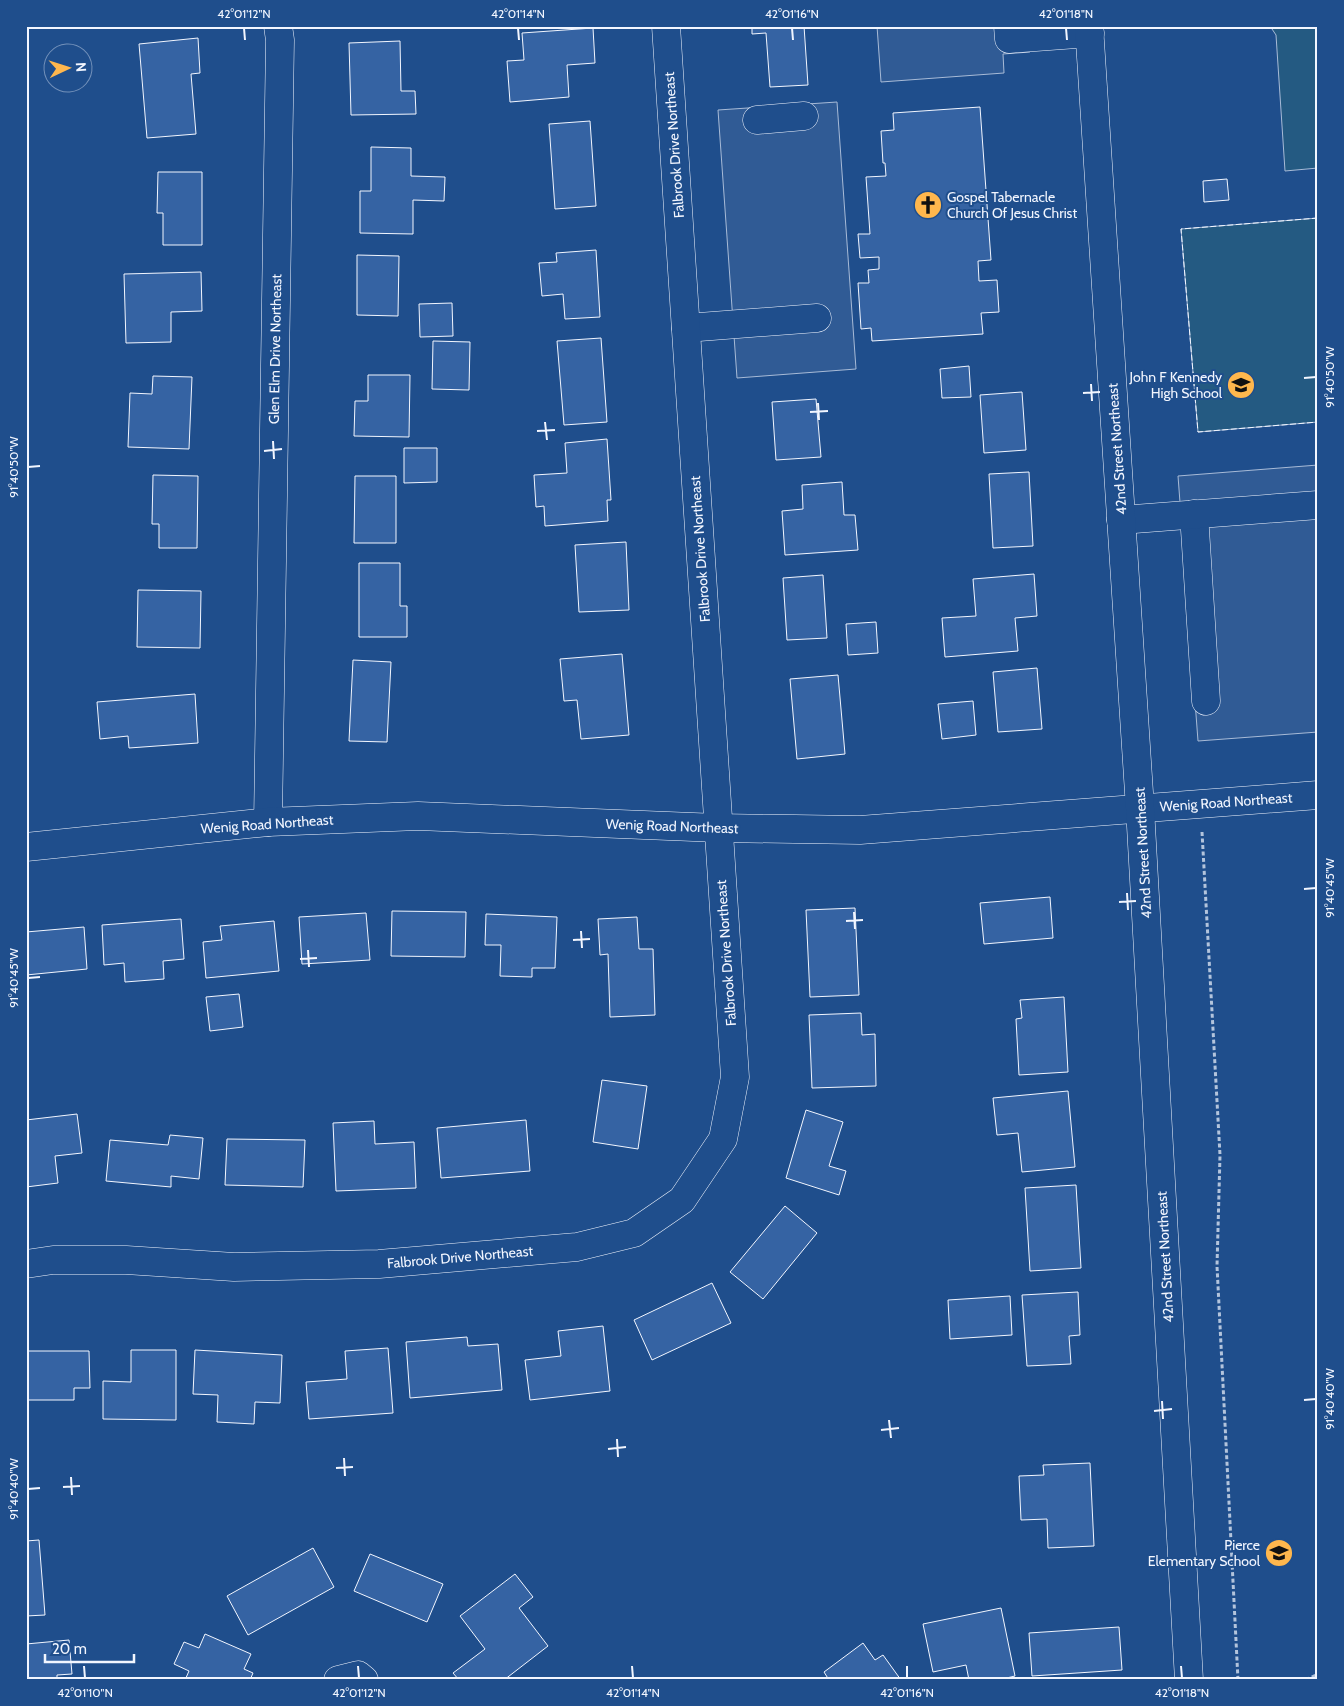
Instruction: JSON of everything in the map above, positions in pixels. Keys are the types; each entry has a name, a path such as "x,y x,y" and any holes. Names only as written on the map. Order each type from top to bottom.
{"street":[{"name":"Glen Elm Drive Northeast","path":"268,822 280,50 278,26"},
{"name":"Falbrook Drive Northeast","path":"26,1264 62,1260 126,1260 234,1266 379,1264 577,1247 634,1233 682,1200 723,1139 734,1077 666,26"},
{"path":"1008,26 1009,40 1090,30"},
{"name":"42nd Street Northeast","path":"1090,30 1140,808 1189,1680"},
{"path":"757,120 804,116"},
{"path":"686,328 817,318"},
{"path":"1122,520 1318,505"},
{"path":"1194,514 1206,701"},
{"name":"Wenig Road Northeast","path":"26,847 268,822 418,816 718,828 860,830 1318,795"},
{"path":"338,1680 358,1675 364,1680"}],"path":[{"path":"1200,804 1220,1155 1217,1266 1238,1680"},
{"path":"1306,1680 1318,1674"}],"shaded area":[{"path":"877,26 1028,26 1030,52 1003,54 1004,73 881,82"},
{"path":"1270,26 1318,26 1318,168 1285,171 1276,35"},
{"path":"837,102 856,369 737,378 718,110"},
{"path":"1318,218 1318,422 1198,432 1181,229"},
{"path":"1318,465 1318,732 1198,741 1178,476"}],"building":[{"path":"752,26 804,26 808,85 770,87 766,33 752,34"},
{"path":"593,28 595,63 567,65 569,97 510,102 507,61 524,60 522,33"},
{"path":"198,38 200,73 191,74 196,134 147,138 139,44"},
{"path":"400,41 401,91 415,91 416,114 351,115 349,43"},
{"name":"Gospel Tabernacle Church Of Jesus Christ","path":"980,107 991,260 978,261 979,281 997,280 999,312 981,313 983,334 872,341 871,328 861,329 858,283 869,283 868,270 879,269 879,257 860,258 858,234 870,234 866,177 886,176 885,163 883,163 881,131 894,130 893,113"},
{"path":"590,121 596,206 555,209 549,124"},
{"path":"371,147 411,148 411,176 445,177 444,201 413,200 413,234 360,233 360,191 371,191"},
{"path":"158,172 202,172 202,245 163,245 163,213 157,213"},
{"path":"1227,179 1229,200 1204,202 1203,181"},
{"path":"596,250 600,317 565,319 563,294 542,296 539,263 557,262 556,253"},
{"path":"357,255 399,256 398,316 357,315"},
{"path":"201,272 202,311 171,312 171,342 126,343 124,274"},
{"path":"452,303 453,336 420,337 419,304"},
{"path":"601,338 607,422 564,425 557,341"},
{"path":"433,341 470,342 469,390 432,389"},
{"path":"969,366 971,397 942,398 940,369"},
{"path":"368,375 410,375 409,437 354,436 355,401 368,401"},
{"path":"153,376 192,377 189,449 128,447 130,393 152,394"},
{"path":"1022,392 1026,450 984,453 980,395"},
{"path":"816,399 821,457 776,460 772,402"},
{"path":"607,439 611,500 607,500 608,521 545,526 544,506 536,507 534,475 567,473 565,443"},
{"path":"404,448 437,448 437,482 404,483"},
{"path":"1029,472 1033,546 993,548 989,474"},
{"path":"153,475 198,476 197,548 159,548 159,524 152,524"},
{"path":"355,476 396,476 396,543 354,543"},
{"path":"842,482 844,515 855,515 858,550 785,555 782,511 803,509 802,485"},
{"path":"626,542 629,610 579,612 575,545"},
{"path":"359,563 400,563 400,606 407,606 407,637 359,637"},
{"path":"1034,574 1037,616 1015,618 1018,651 945,657 942,618 976,616 973,579"},
{"path":"823,575 827,638 787,640 783,578"},
{"path":"138,590 201,591 200,648 137,647"},
{"path":"876,622 878,653 848,655 846,624"},
{"path":"622,654 629,735 581,739 577,700 564,701 560,659"},
{"path":"353,660 391,662 387,742 349,741"},
{"path":"1037,668 1042,729 998,732 993,672"},
{"path":"838,675 845,754 797,759 790,679"},
{"path":"195,694 198,743 129,748 128,736 100,739 97,702"},
{"path":"973,701 976,735 942,739 938,704"},
{"path":"1050,897 1053,938 984,944 980,903"},
{"path":"855,908 859,995 810,997 806,910"},
{"path":"392,911 466,912 465,957 391,956"},
{"path":"366,913 370,960 302,964 299,917"},
{"path":"486,914 557,917 555,968 532,968 532,977 500,976 501,945 485,945"},
{"path":"637,917 639,949 653,949 655,1015 610,1017 608,954 600,955 598,919"},
{"path":"181,919 184,959 163,961 164,979 125,982 124,963 104,965 102,925"},
{"path":"274,921 279,971 206,978 203,942 222,940 220,926"},
{"path":"84,927 87,969 26,975 26,932"},
{"path":"239,994 243,1027 210,1031 206,997"},
{"path":"1064,997 1068,1072 1019,1075 1016,1019 1022,1018 1020,1000"},
{"path":"861,1013 862,1035 875,1034 876,1086 812,1088 809,1015"},
{"path":"602,1080 647,1086 638,1149 593,1142"},
{"path":"1068,1091 1075,1167 1022,1172 1018,1133 997,1135 993,1098"},
{"path":"806,1110 843,1122 829,1166 846,1171 839,1195 786,1178"},
{"path":"77,1114 82,1153 55,1156 58,1183 26,1187 26,1120"},
{"path":"526,1120 530,1171 441,1178 437,1128"},
{"path":"374,1121 375,1144 414,1142 416,1188 336,1191 333,1123"},
{"path":"170,1135 203,1138 199,1179 171,1176 171,1187 106,1181 110,1140 168,1145"},
{"path":"227,1139 305,1140 303,1187 225,1185"},
{"path":"1076,1185 1081,1268 1030,1271 1025,1188"},
{"path":"785,1206 817,1233 763,1299 730,1272"},
{"path":"712,1283 731,1323 652,1360 634,1320"},
{"path":"1078,1292 1080,1335 1069,1336 1071,1364 1027,1366 1022,1295"},
{"path":"1010,1296 1012,1335 950,1339 948,1300"},
{"path":"603,1326 610,1391 530,1400 525,1360 561,1356 558,1331"},
{"path":"467,1337 468,1346 498,1344 502,1390 410,1398 406,1342"},
{"path":"388,1348 393,1413 309,1419 306,1382 347,1379 345,1351"},
{"path":"131,1350 176,1350 176,1420 103,1419 103,1381 131,1382"},
{"path":"195,1350 282,1355 280,1403 255,1402 254,1424 217,1422 218,1395 193,1394"},
{"path":"26,1351 89,1351 90,1388 74,1388 74,1400 26,1400"},
{"path":"1090,1463 1094,1546 1048,1548 1047,1519 1021,1520 1019,1476 1044,1475 1043,1465"},
{"path":"39,1540 45,1615 26,1616 26,1541"},
{"path":"313,1548 334,1587 248,1635 227,1596"},
{"path":"370,1554 443,1584 427,1622 354,1591"},
{"path":"515,1574 533,1597 519,1608 548,1646 504,1680 459,1680 453,1673 485,1649 460,1616"},
{"path":"1001,1608 1015,1676 998,1680 969,1680 966,1665 933,1672 923,1624"},
{"path":"1119,1627 1122,1670 1032,1676 1029,1633"},
{"path":"205,1634 251,1654 244,1669 253,1673 250,1680 185,1680 189,1671 174,1664 184,1642 199,1648"},
{"path":"69,1640 72,1674 57,1675 57,1680 26,1680 26,1644"},
{"path":"863,1643 875,1660 883,1655 901,1680 829,1680 824,1672"}],"fence":[{"path":"1318,218 1181,229 1198,432 1318,422"}],"place":[{"name":"Gospel Tabernacle Church Of Jesus Christ","path":"928,205"},
{"name":"John F Kennedy High School","path":"1241,385"},
{"name":"Pierce Elementary School","path":"1279,1553"}]}
